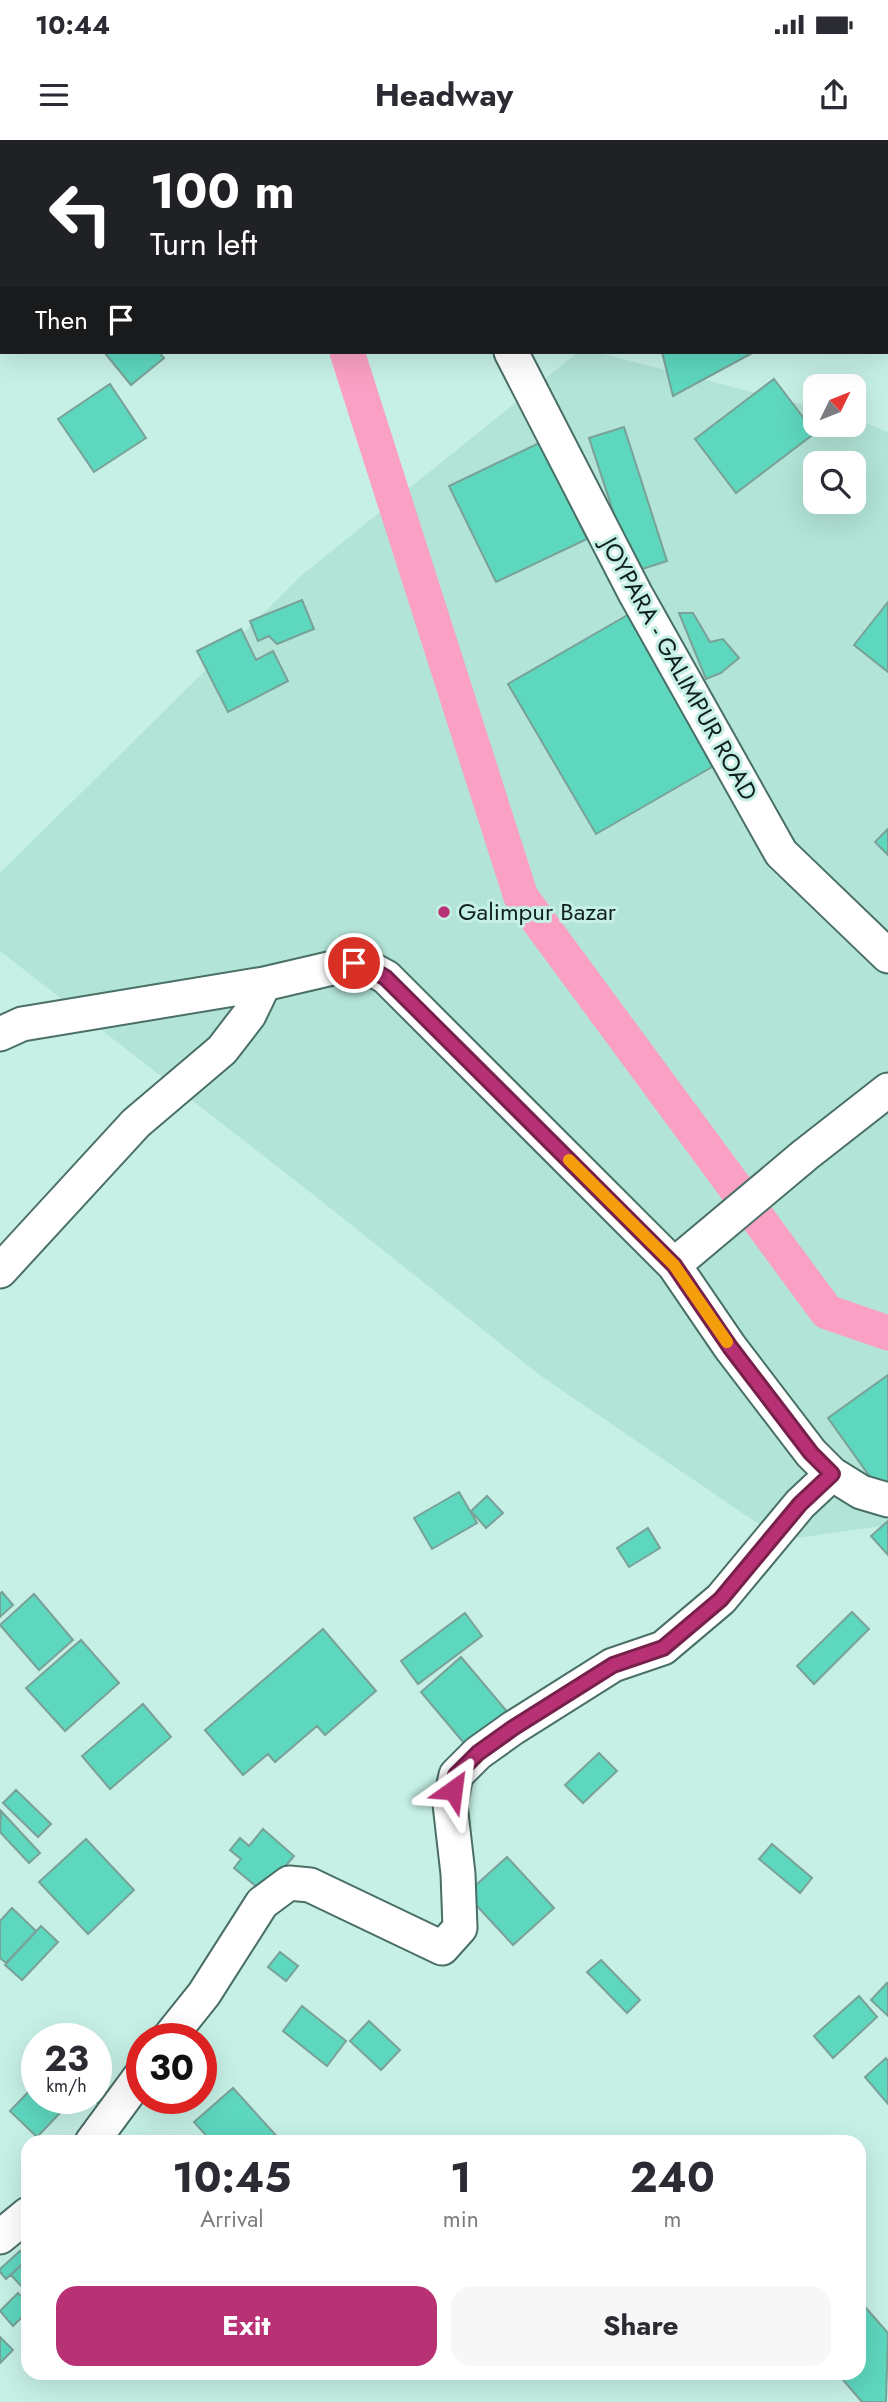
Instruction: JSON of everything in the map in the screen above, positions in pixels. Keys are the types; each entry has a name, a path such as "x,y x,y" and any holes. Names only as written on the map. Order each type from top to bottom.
{"street":[{"name":"JOYPARA - GALIMPUR ROAD","path":"512,354 635,593 781,853 888,956"},
{"path":"0,1034 22,1024 264,984 354,963 371,969 386,978 674,1265 730,1347 811,1453 832,1474 861,1492 888,1500"},
{"path":"0,1271 136,1123 222,1050 249,1015 264,984"},
{"path":"674,1265 805,1155 888,1090"},
{"path":"181,2023 204,1994 262,1903 289,1883 310,1885 442,1948 460,1928 458,1874 450,1804 456,1775 478,1753 513,1728 613,1665 663,1648 721,1599 800,1504 832,1474"},
{"path":"97,2135 126,2096"},
{"path":"0,2237 21,2220"}],"shaded area":[{"name":"Galimpur Bazar","path":"576,354 603,354 803,405 803,438 866,438 866,423 888,432 888,1525 782,1540 541,1376 0,951 0,873 302,575"}],"building":[{"path":"106,354 161,354 164,358 131,385"},
{"path":"662,354 750,354 673,396"},
{"path":"774,379 803,417 803,438 808,438 736,493 695,439"},
{"path":"110,384 146,438 94,472 58,419"},
{"path":"624,427 667,561 633,572 589,438"},
{"path":"541,442 587,539 496,582 449,486"},
{"path":"302,600 314,629 277,644 269,636 258,641 250,621"},
{"path":"888,602 888,672 854,645"},
{"path":"631,613 719,763 596,834 508,684"},
{"path":"679,613 693,613 710,642 723,639 739,658 721,673 706,679"},
{"path":"241,629 256,660 273,651 288,681 228,712 197,651"},
{"path":"888,829 888,855 875,842"},
{"path":"888,1375 888,1481 878,1488 828,1418"},
{"path":"459,1492 477,1523 432,1549 414,1518"},
{"path":"487,1496 503,1513 486,1528 471,1511"},
{"path":"888,1521 888,1555 871,1536"},
{"path":"648,1528 660,1548 629,1567 617,1548"},
{"path":"2,1592 13,1605 0,1617 0,1594"},
{"path":"34,1594 73,1640 39,1670 0,1625"},
{"path":"852,1612 869,1629 814,1684 797,1666"},
{"path":"465,1613 482,1636 418,1684 401,1661"},
{"path":"323,1629 376,1691 325,1735 317,1726 275,1762 268,1754 243,1775 205,1730"},
{"path":"81,1640 119,1683 65,1731 26,1688"},
{"path":"461,1657 510,1715 469,1749 421,1692"},
{"path":"143,1704 171,1737 110,1789 82,1756"},
{"path":"599,1753 617,1771 583,1803 565,1785"},
{"path":"16,1790 51,1824 38,1837 3,1803"},
{"path":"1,1811 40,1853 29,1863 0,1832"},
{"path":"263,1829 294,1856 263,1892 234,1868 241,1859 230,1850 240,1838 249,1846"},
{"path":"86,1839 134,1890 88,1934 39,1882"},
{"path":"772,1844 812,1878 800,1893 759,1859"},
{"path":"507,1857 554,1908 513,1945 466,1894"},
{"path":"12,1908 36,1931 6,1963 0,1958 0,1921"},
{"path":"41,1926 58,1942 22,1980 5,1965"},
{"path":"280,1952 298,1966 286,1981 268,1967"},
{"path":"601,1960 640,2000 627,2013 587,1972"},
{"path":"888,1984 888,2016 871,2000"},
{"path":"859,1996 877,2017 833,2058 814,2036"},
{"path":"302,2006 346,2041 327,2066 283,2031"},
{"path":"369,2021 400,2050 381,2070 350,2041"},
{"path":"886,2058 888,2061 888,2104 865,2077"},
{"path":"233,2088 276,2135 206,2135 194,2122 203,2114 217,2114 217,2102"},
{"path":"21,2100 21,2114 59,2114 39,2135 35,2135 10,2111"},
{"path":"21,2252 21,2265 6,2279 0,2269"},
{"path":"21,2265 21,2286 11,2275"},
{"path":"18,2293 21,2296 21,2318 13,2326 0,2311"},
{"path":"866,2308 888,2333 886,2402 862,2402 843,2380 866,2380"},
{"path":"0,2337 13,2350 0,2363"}],"waterway":[{"path":"348,354 521,897 827,1312 888,1333"}],"slow traffic":[{"path":"569,1160 674,1265 727,1342"}],"place":[{"name":"Galimpur Bazar","path":"444,912"}],"route":[{"path":"354,963 386,978 674,1265 730,1347 811,1453 832,1474 800,1504 721,1599 663,1648 613,1665 513,1728 478,1753 456,1775 453,1790"}]}
